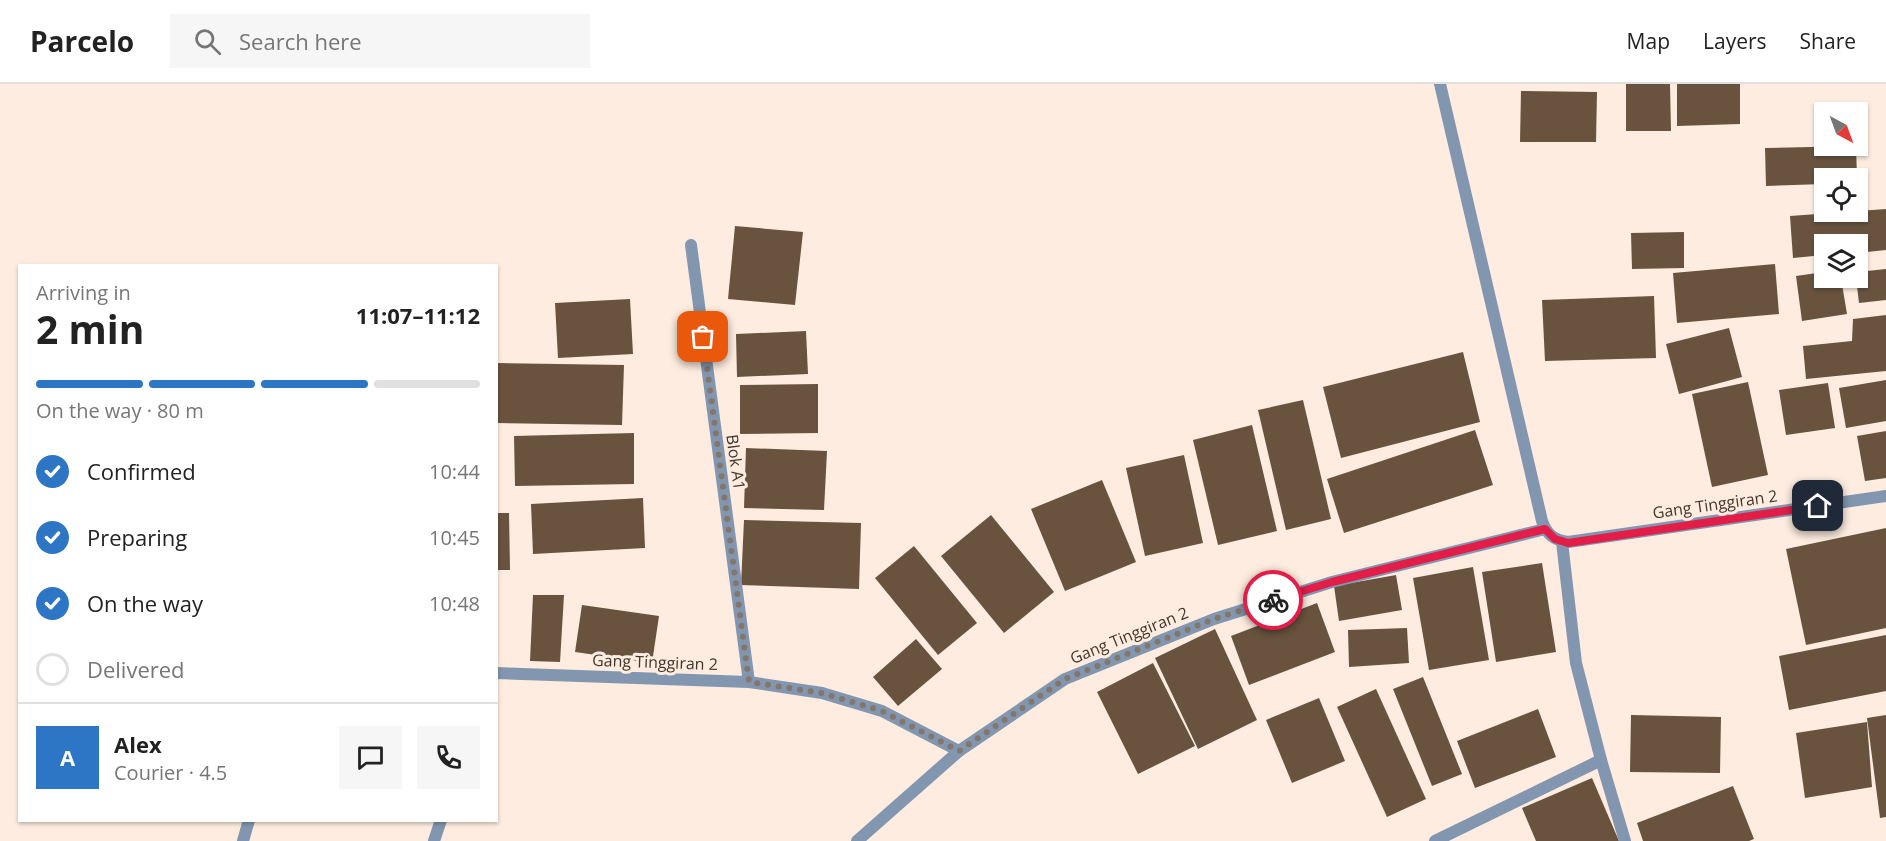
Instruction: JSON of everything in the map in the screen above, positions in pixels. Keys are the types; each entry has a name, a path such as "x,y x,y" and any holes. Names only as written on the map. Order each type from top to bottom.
{"street":[{"path":"1440,84 1547,532 1562,542 1576,663 1625,841"},
{"name":"Blok A1","path":"691,245 749,682"},
{"name":"Gang Tinggiran 2","path":"1562,542 1568,543 1886,496"},
{"name":"Gang Tinggiran 2","path":"498,673 749,682 822,693 882,711 959,751 1065,679 1214,619 1332,582 1547,532"},
{"path":"857,841 959,751"},
{"path":"1435,841 1601,760"},
{"path":"243,841 248,822"},
{"path":"434,841 440,822"}],"building":[{"path":"1626,84 1670,84 1671,131 1626,131"},
{"path":"1677,84 1740,84 1740,124 1677,126"},
{"path":"1521,91 1597,92 1596,142 1520,142"},
{"path":"1814,147 1814,156 1856,156 1857,168 1814,168 1814,184 1766,186 1765,148"},
{"path":"1886,209 1886,250 1868,252 1868,234 1814,234 1814,256 1793,258 1790,216 1814,214 1814,222 1868,222 1868,210"},
{"path":"735,226 803,232 795,305 728,299"},
{"path":"1684,232 1684,268 1632,269 1631,233"},
{"path":"1775,264 1779,314 1677,323 1673,273"},
{"path":"1886,269 1886,300 1859,303 1857,288 1868,288 1868,271"},
{"path":"1814,273 1814,288 1843,288 1847,314 1802,321 1796,276"},
{"path":"1654,296 1656,358 1545,361 1542,300"},
{"path":"630,299 633,354 558,358 555,303"},
{"path":"1886,315 1886,371 1806,379 1803,346 1852,341 1853,319"},
{"path":"1729,328 1742,377 1679,394 1666,344"},
{"path":"806,331 808,374 737,377 736,334"},
{"path":"1463,352 1480,422 1341,458 1323,387"},
{"path":"498,363 624,365 622,425 498,423"},
{"path":"1886,380 1886,421 1846,428 1839,388"},
{"path":"1748,382 1768,475 1712,487 1692,394"},
{"path":"1828,383 1835,428 1786,435 1779,390"},
{"path":"818,384 818,433 740,434 740,385"},
{"path":"1303,400 1331,519 1286,530 1258,410"},
{"path":"1252,425 1277,531 1218,545 1193,440"},
{"path":"1475,430 1493,485 1344,533 1327,479"},
{"path":"1886,431 1886,478 1865,481 1857,436"},
{"path":"634,433 634,484 515,486 514,436"},
{"path":"746,448 827,451 824,510 744,508"},
{"path":"1184,455 1203,543 1145,556 1126,468"},
{"path":"1102,480 1136,562 1065,591 1031,509"},
{"path":"643,498 645,548 533,554 531,504"},
{"path":"498,513 509,513 510,570 498,570"},
{"path":"991,515 1054,592 1004,633 941,556"},
{"path":"744,520 861,523 859,589 741,585"},
{"path":"1886,528 1886,628 1806,645 1786,549"},
{"path":"914,546 977,623 938,655 875,578"},
{"path":"1542,563 1556,652 1496,662 1482,572"},
{"path":"1473,567 1489,660 1429,670 1413,578"},
{"path":"1396,575 1402,610 1339,621 1334,586"},
{"path":"533,595 564,595 560,662 530,661"},
{"path":"1317,603 1335,652 1249,685 1231,636"},
{"path":"582,605 659,616 652,663 575,652"},
{"path":"1407,628 1409,663 1349,667 1348,630"},
{"path":"1215,629 1257,720 1198,749 1155,658"},
{"path":"1886,635 1886,691 1789,710 1779,656"},
{"path":"916,639 942,669 898,706 873,677"},
{"path":"1153,663 1195,746 1138,774 1097,692"},
{"path":"1423,677 1462,774 1432,786 1393,689"},
{"path":"1376,689 1426,799 1387,817 1337,707"},
{"path":"1319,698 1345,761 1292,783 1266,720"},
{"path":"1538,709 1556,757 1475,788 1457,741"},
{"path":"1631,715 1721,717 1720,773 1630,772"},
{"path":"1886,715 1886,817 1880,818 1867,718"},
{"path":"1867,722 1872,787 1805,798 1796,733"},
{"path":"1592,778 1619,841 1536,841 1522,808"},
{"path":"1733,786 1754,839 1749,841 1643,841 1637,823"}],"way so far":[{"path":"703,337 749,682 822,693 882,711 959,751 1065,679 1214,619 1273,600"}],"route":[{"path":"1273,600 1332,582 1545,529 1550,536 1568,543 1818,506"}]}
